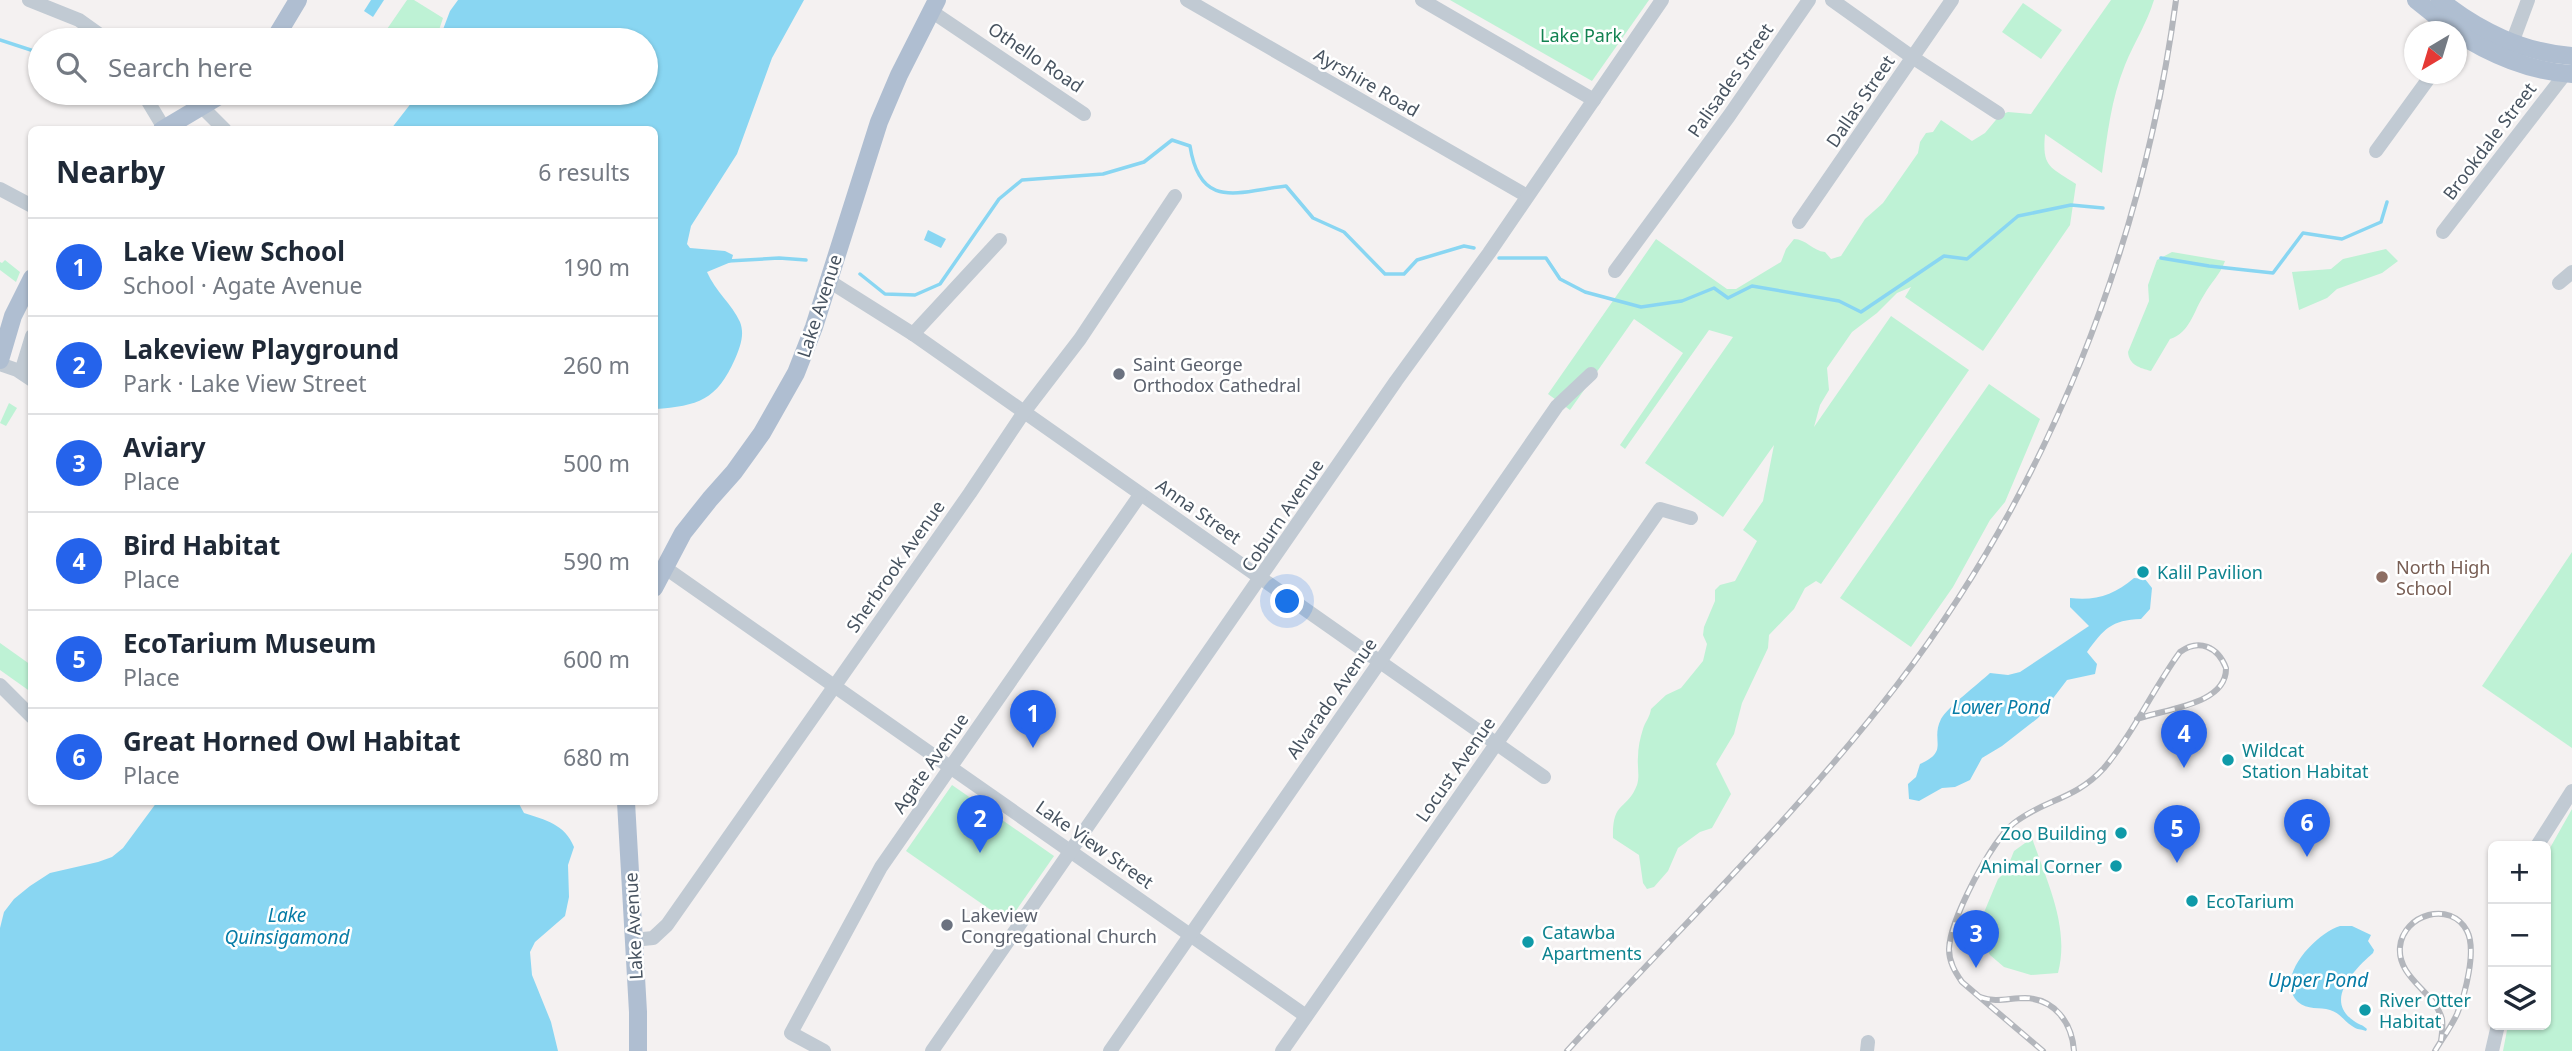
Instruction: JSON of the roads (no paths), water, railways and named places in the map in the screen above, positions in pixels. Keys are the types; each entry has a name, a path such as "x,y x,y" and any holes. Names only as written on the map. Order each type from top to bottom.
{"main road":[{"path":"281,28 298,0"},
{"path":"2416,0 2441,21"},
{"path":"2440,0 2510,50 2539,50 2572,56"},
{"name":"Lake Avenue","path":"658,580 689,526 734,472 780,404 810,340 879,122 934,5"},
{"path":"2467,38 2510,50 2568,74"},
{"path":"168,126 205,105"},
{"path":"0,362 9,326 28,286"},
{"name":"Lake Avenue","path":"626,805 638,1051"}],"street":[{"path":"29,0 79,20 90,28"},
{"name":"Ayrshire Road","path":"1187,0 1527,197"},
{"path":"1422,0 1594,100"},
{"name":"Coburn Avenue","path":"932,1051 1662,0"},
{"name":"Palisades Street","path":"1615,271 1809,0"},
{"path":"1832,0 1997,113"},
{"name":"Dallas Street","path":"1799,222 1952,0"},
{"path":"2510,50 2528,0"},
{"name":"Othello Road","path":"934,5 1084,114"},
{"name":"Brookdale Street","path":"2443,232 2568,74"},
{"path":"2376,151 2425,84"},
{"path":"150,105 161,126"},
{"path":"202,107 221,126"},
{"path":"0,189 28,204"},
{"name":"Sherbrook Avenue","path":"633,940 653,938 667,925 1024,412 1080,340 1175,197"},
{"path":"913,334 1000,240"},
{"path":"2559,283 2572,272"},
{"name":"Anna Street","path":"829,281 913,334 1544,777"},
{"path":"0,362 26,376"},
{"name":"Alvarado Avenue","path":"1110,1051 1558,406 1591,374"},
{"name":"Agate Avenue","path":"824,1051 791,1033 881,867 1140,495"},
{"name":"Locust Avenue","path":"1282,1051 1660,509 1691,518"},
{"path":"664,567 834,685"},
{"path":"0,685 28,714"},
{"name":"Lake View Street","path":"834,685 1306,1016"},
{"path":"2539,841 2572,791"},
{"path":"2492,1051 2497,1030"}],"water":[{"path":"371,0 384,0 373,17 364,11"},
{"path":"458,0 804,0 772,58 737,154 691,226 687,244 690,248 725,251 733,255 731,262 707,272 737,315 742,332 739,350 728,373 713,392 694,403 658,409 658,126 393,126 410,105 658,105 658,28 444,28"},
{"path":"928,230 946,239 941,248 924,240"},
{"name":"Lower Pond","path":"2134,578 2145,579 2152,588 2150,609 2141,619 2122,621 2109,627 2098,637 2087,652 2097,664 2095,674 2067,680 2038,718 1982,758 1970,780 1955,787 1942,788 1919,801 1909,799 1908,784 1916,777 1920,764 1937,750 1938,727 1950,708 1990,673 2008,675 2020,672 2089,626 2070,607 2070,598 2104,596"},
{"name":"Lake Quinsigamond","path":"155,805 520,805 524,813 560,828 574,847 568,865 569,897 565,916 535,942 530,952 532,975 551,1022 558,1051 0,1051 0,928 4,912 14,899 50,873 98,862 112,857 123,848"},
{"name":"Upper Pond","path":"2340,926 2352,926 2371,935 2368,941 2373,953 2345,985 2341,1004 2345,1013 2365,1027 2366,1031 2354,1028 2333,1011 2302,1005 2292,992 2294,969 2301,957 2320,937"}],"waterway":[{"path":"0,40 28,49"},
{"path":"860,274 885,294 915,295 940,284 999,199 1022,180 1103,174 1144,162 1172,140 1190,146 1202,180 1212,188 1237,193 1286,186 1313,218 1344,232 1385,274 1404,274 1417,260 1464,246 1474,248"},
{"path":"2161,258 2273,273 2303,233 2342,239 2381,222 2387,202"},
{"path":"1499,258 1546,258 1560,279 1585,292 1641,307 1682,301 1714,288 1728,298 1752,286 1839,301 1861,312 1944,256 1967,259 2018,216 2071,205 2103,208"},
{"path":"728,261 779,258 806,260"}],"railway":[{"path":"1567,1051 1778,826 1859,733 1951,609 2000,530 2043,447 2081,361 2113,273 2140,183 2161,92 2176,0"},
{"path":"2043,1051 1962,982 1950,958 1951,936 1973,882 2005,832 2026,815 2082,787 2104,768 2180,652 2201,645 2213,650 2223,661 2226,668 2224,680 2205,698 2137,719"},
{"path":"2435,1051 2452,1024 2460,1006 2469,973 2471,949 2467,931 2460,921 2440,914 2418,919 2409,926 2400,947 2404,968 2438,1009 2442,1019 2441,1041"},
{"path":"1980,997 1997,1000 2036,999 2045,1003 2066,1022 2074,1051"}],"place":[{"name":"Saint George Orthodox Cathedral","path":"1119,374"},
{"name":"Kalil Pavilion","path":"2143,572"},
{"name":"North High School","path":"2382,577"},
{"name":"Lake View School","path":"1033,748"},
{"name":"Wildcat Station Habitat","path":"2228,760"},
{"name":"Bird Habitat","path":"2184,768"},
{"name":"Zoo Building","path":"2121,833"},
{"name":"Lakeview Playground","path":"980,853"},
{"name":"Great Horned Owl Habitat","path":"2307,857"},
{"name":"EcoTarium Museum","path":"2177,863"},
{"name":"Animal Corner","path":"2116,866"},
{"name":"EcoTarium","path":"2192,901"},
{"name":"Lakeview Congregational Church","path":"947,925"},
{"name":"Catawba Apartments","path":"1528,942"},
{"name":"Aviary","path":"1976,968"},
{"name":"River Otter Habitat","path":"2365,1010"}],"park label":[{"name":"Lake Park","path":"1581,35"}]}
